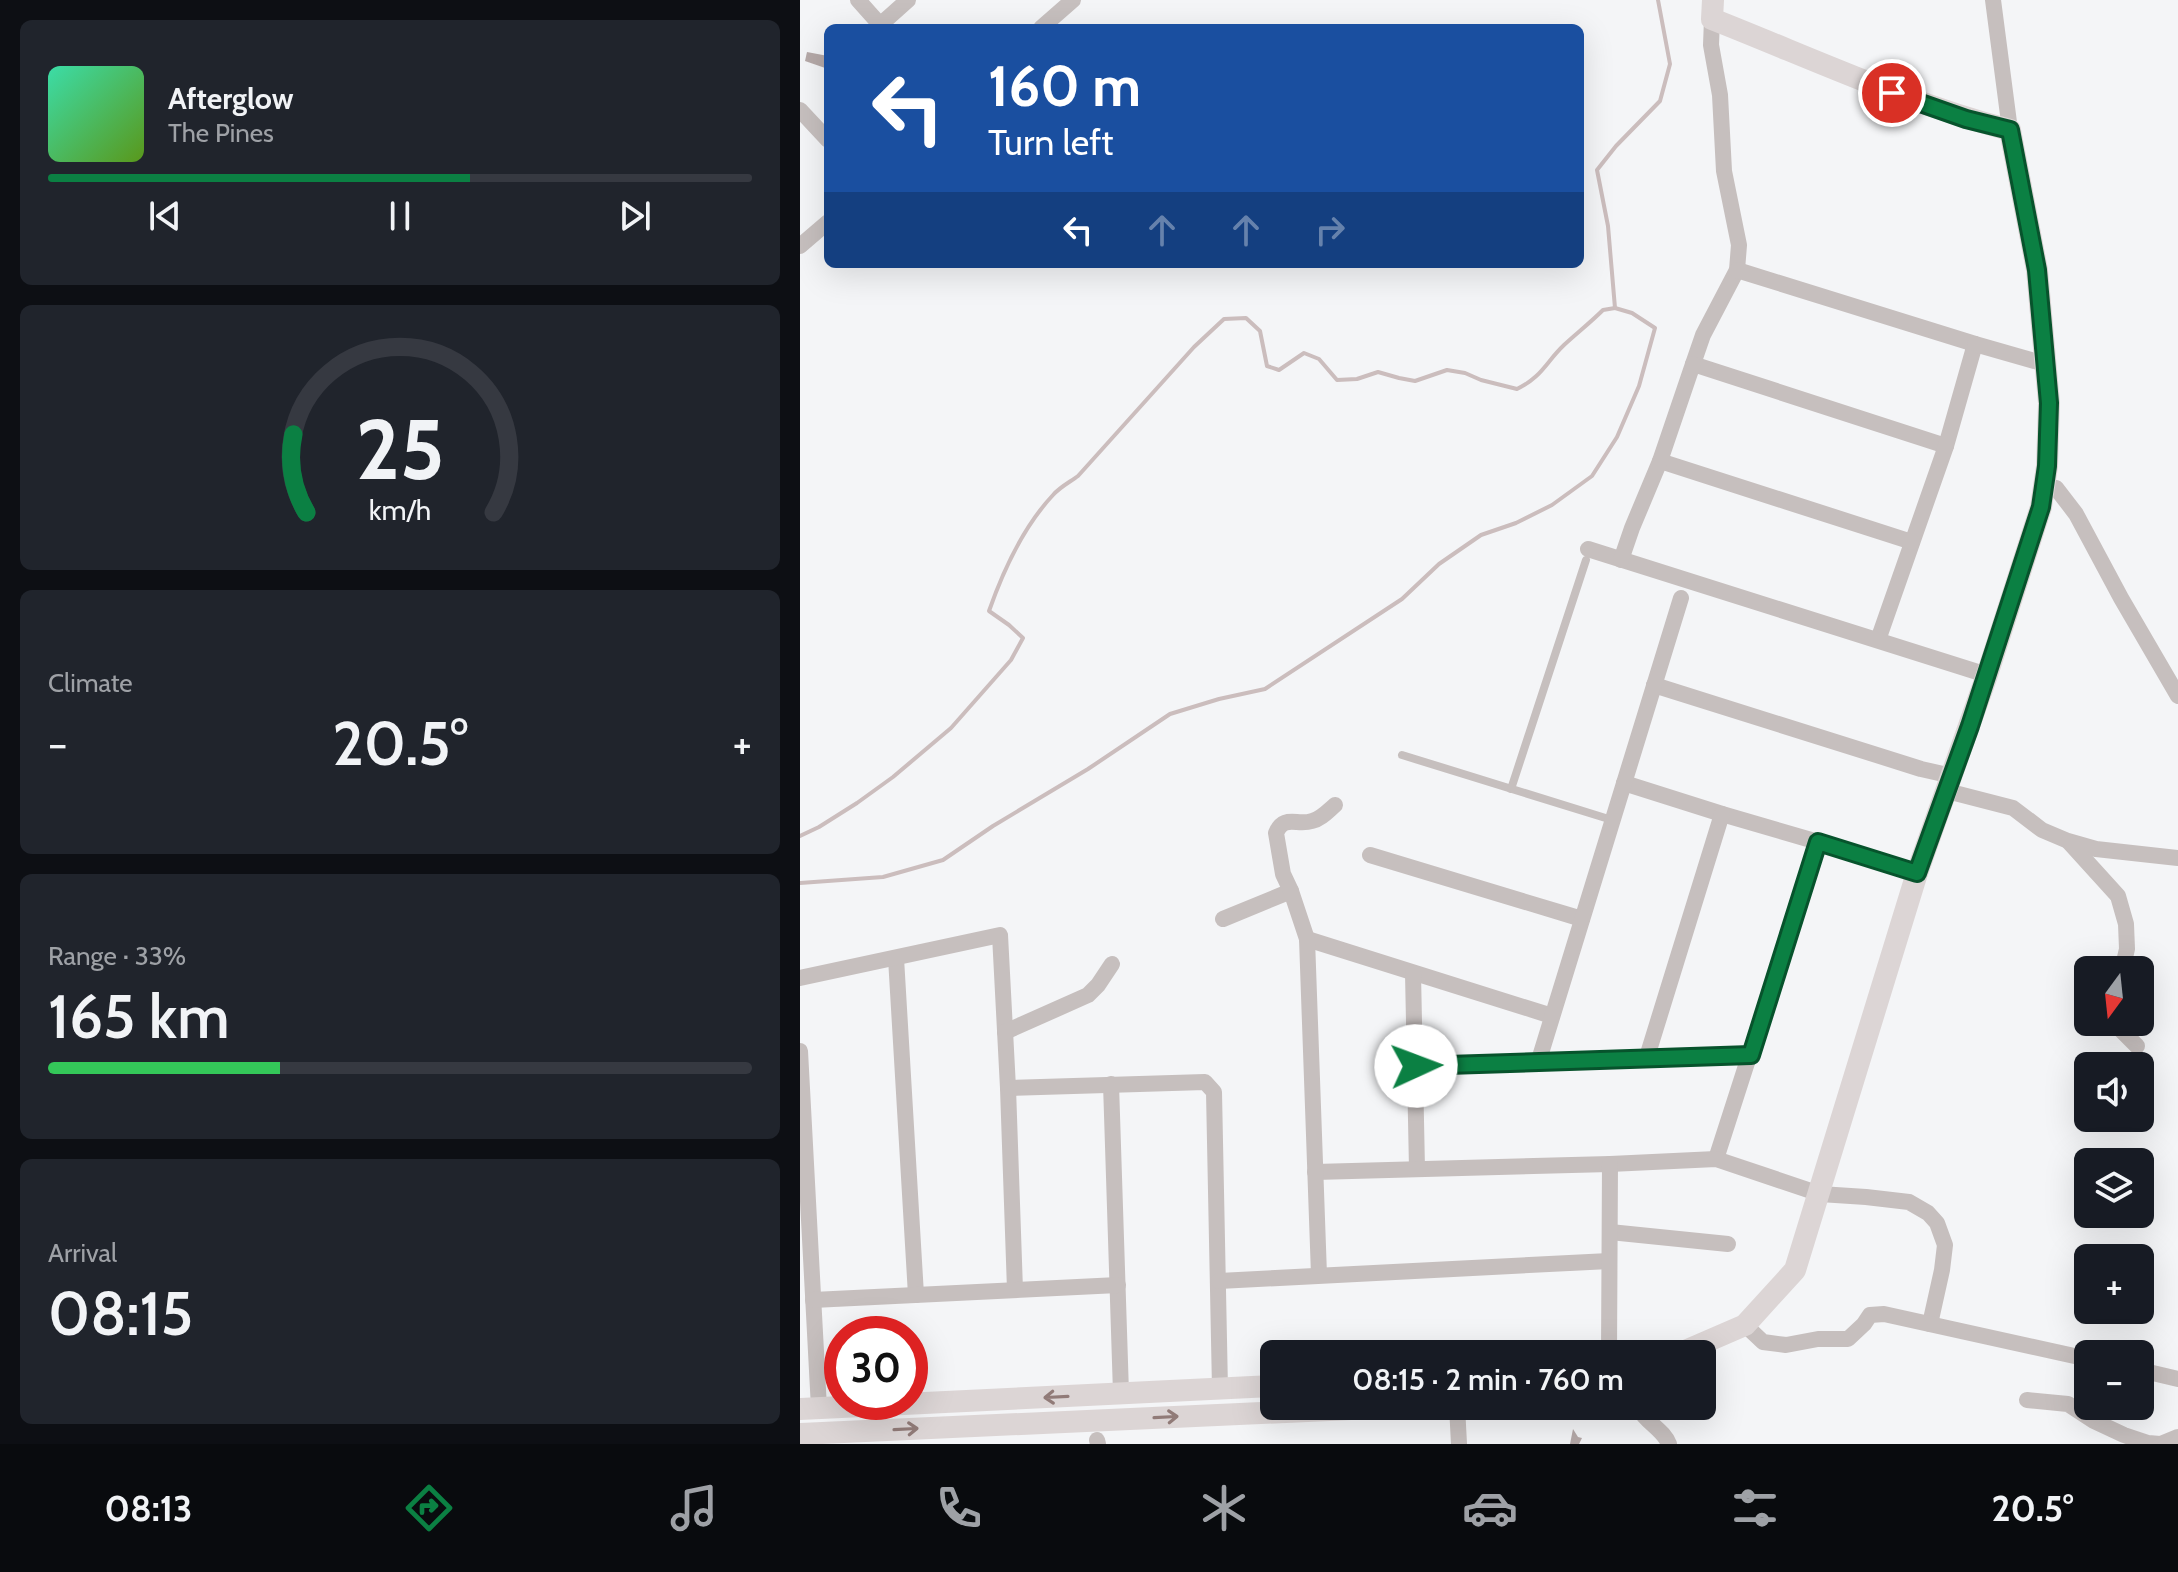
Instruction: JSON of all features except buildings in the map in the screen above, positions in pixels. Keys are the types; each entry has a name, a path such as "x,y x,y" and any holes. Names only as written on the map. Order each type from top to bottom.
{"street":[{"path":"858,0 880,24"},
{"path":"884,24 908,0"},
{"path":"1046,24 1073,0"},
{"path":"1710,1340 1745,1325 1795,1270 1917,873 1987,675 2041,507 2047,466 2049,403 2037,270 2010,130 1993,0"},
{"path":"1621,560 1660,461 1703,335 1737,270 1739,245 1724,171 1720,95 1711,45 1713,10 1868,84 1966,119 2010,130"},
{"path":"800,110 824,136"},
{"path":"800,246 824,225"},
{"path":"1737,270 2045,364"},
{"path":"1878,640 1946,446 1975,344"},
{"path":"1693,364 1946,446"},
{"path":"1660,461 1912,542"},
{"path":"2044,485 2056,488 2076,514 2178,696"},
{"path":"1587,554 1621,560 1987,675"},
{"path":"1538,1063 1681,598"},
{"path":"1654,685 1921,769 1950,784 2013,808 2042,830 2068,841 2096,849 2178,858"},
{"path":"1624,783 1917,873"},
{"path":"1319,1275 1307,939 1283,874 1276,833 1286,821 1312,821 1335,805"},
{"path":"1646,1060 1722,814"},
{"path":"2068,841 2118,896 2126,924 2125,956"},
{"path":"1716,1159 1818,842"},
{"path":"1370,855 1582,919"},
{"path":"1223,919 1291,891"},
{"path":"800,978 1000,935 1015,1290"},
{"path":"1307,939 1552,1016"},
{"path":"896,958 916,1295"},
{"path":"1005,1032 1088,995 1112,964"},
{"path":"1413,973 1417,1169"},
{"path":"2127,1036 2137,1046"},
{"path":"800,1051 813,1300 810,1408 1260,1387"},
{"path":"1416,1066 1751,1055"},
{"path":"1008,1088 1205,1082 1214,1092 1220,1389"},
{"path":"1111,1084 1121,1393"},
{"path":"1315,1172 1716,1159 1820,1194 1909,1202 1928,1213 1937,1223 1945,1245 1930,1324"},
{"path":"1609,1340 1610,1164"},
{"path":"1610,1232 1728,1244"},
{"path":"1219,1281 1609,1261"},
{"path":"813,1300 1118,1285"},
{"path":"1745,1325 1763,1342 1786,1345 1818,1339 1848,1339 1870,1315 1877,1314 2074,1356"},
{"path":"2154,1373 2178,1379"},
{"path":"2027,1400 2068,1404 2094,1421 2148,1443 2160,1444 2178,1437"},
{"path":"800,1434 1260,1413"},
{"path":"1458,1420 1459,1444"},
{"path":"1645,1420 1665,1434 1669,1444"}],"lane":[{"path":"1511,789 1587,554"},
{"path":"1402,755 1613,821"}],"waterway":[{"path":"800,883 883,877 943,860 1170,714 1265,689 1402,599 1439,564 1481,535 1516,523 1552,505 1592,476 1617,437 1639,386 1655,328 1632,313 1615,308 1608,226 1597,170 1660,101 1670,64 1658,0"},
{"path":"800,836 857,803 893,777 951,728 1011,660 1023,638 989,611 1024,535 1053,495 1078,476 1194,347 1224,319 1246,318 1260,331 1267,366 1279,370 1304,353 1319,359 1337,380 1357,379 1378,372 1415,381 1447,370 1517,389 1538,374 1564,345 1603,310 1615,308"}],"route":[{"path":"1416,1066 1751,1055 1818,842 1917,873 1970,726 2041,507 2047,466 2049,403 2037,270 2010,130 1966,119 1892,93"}]}
